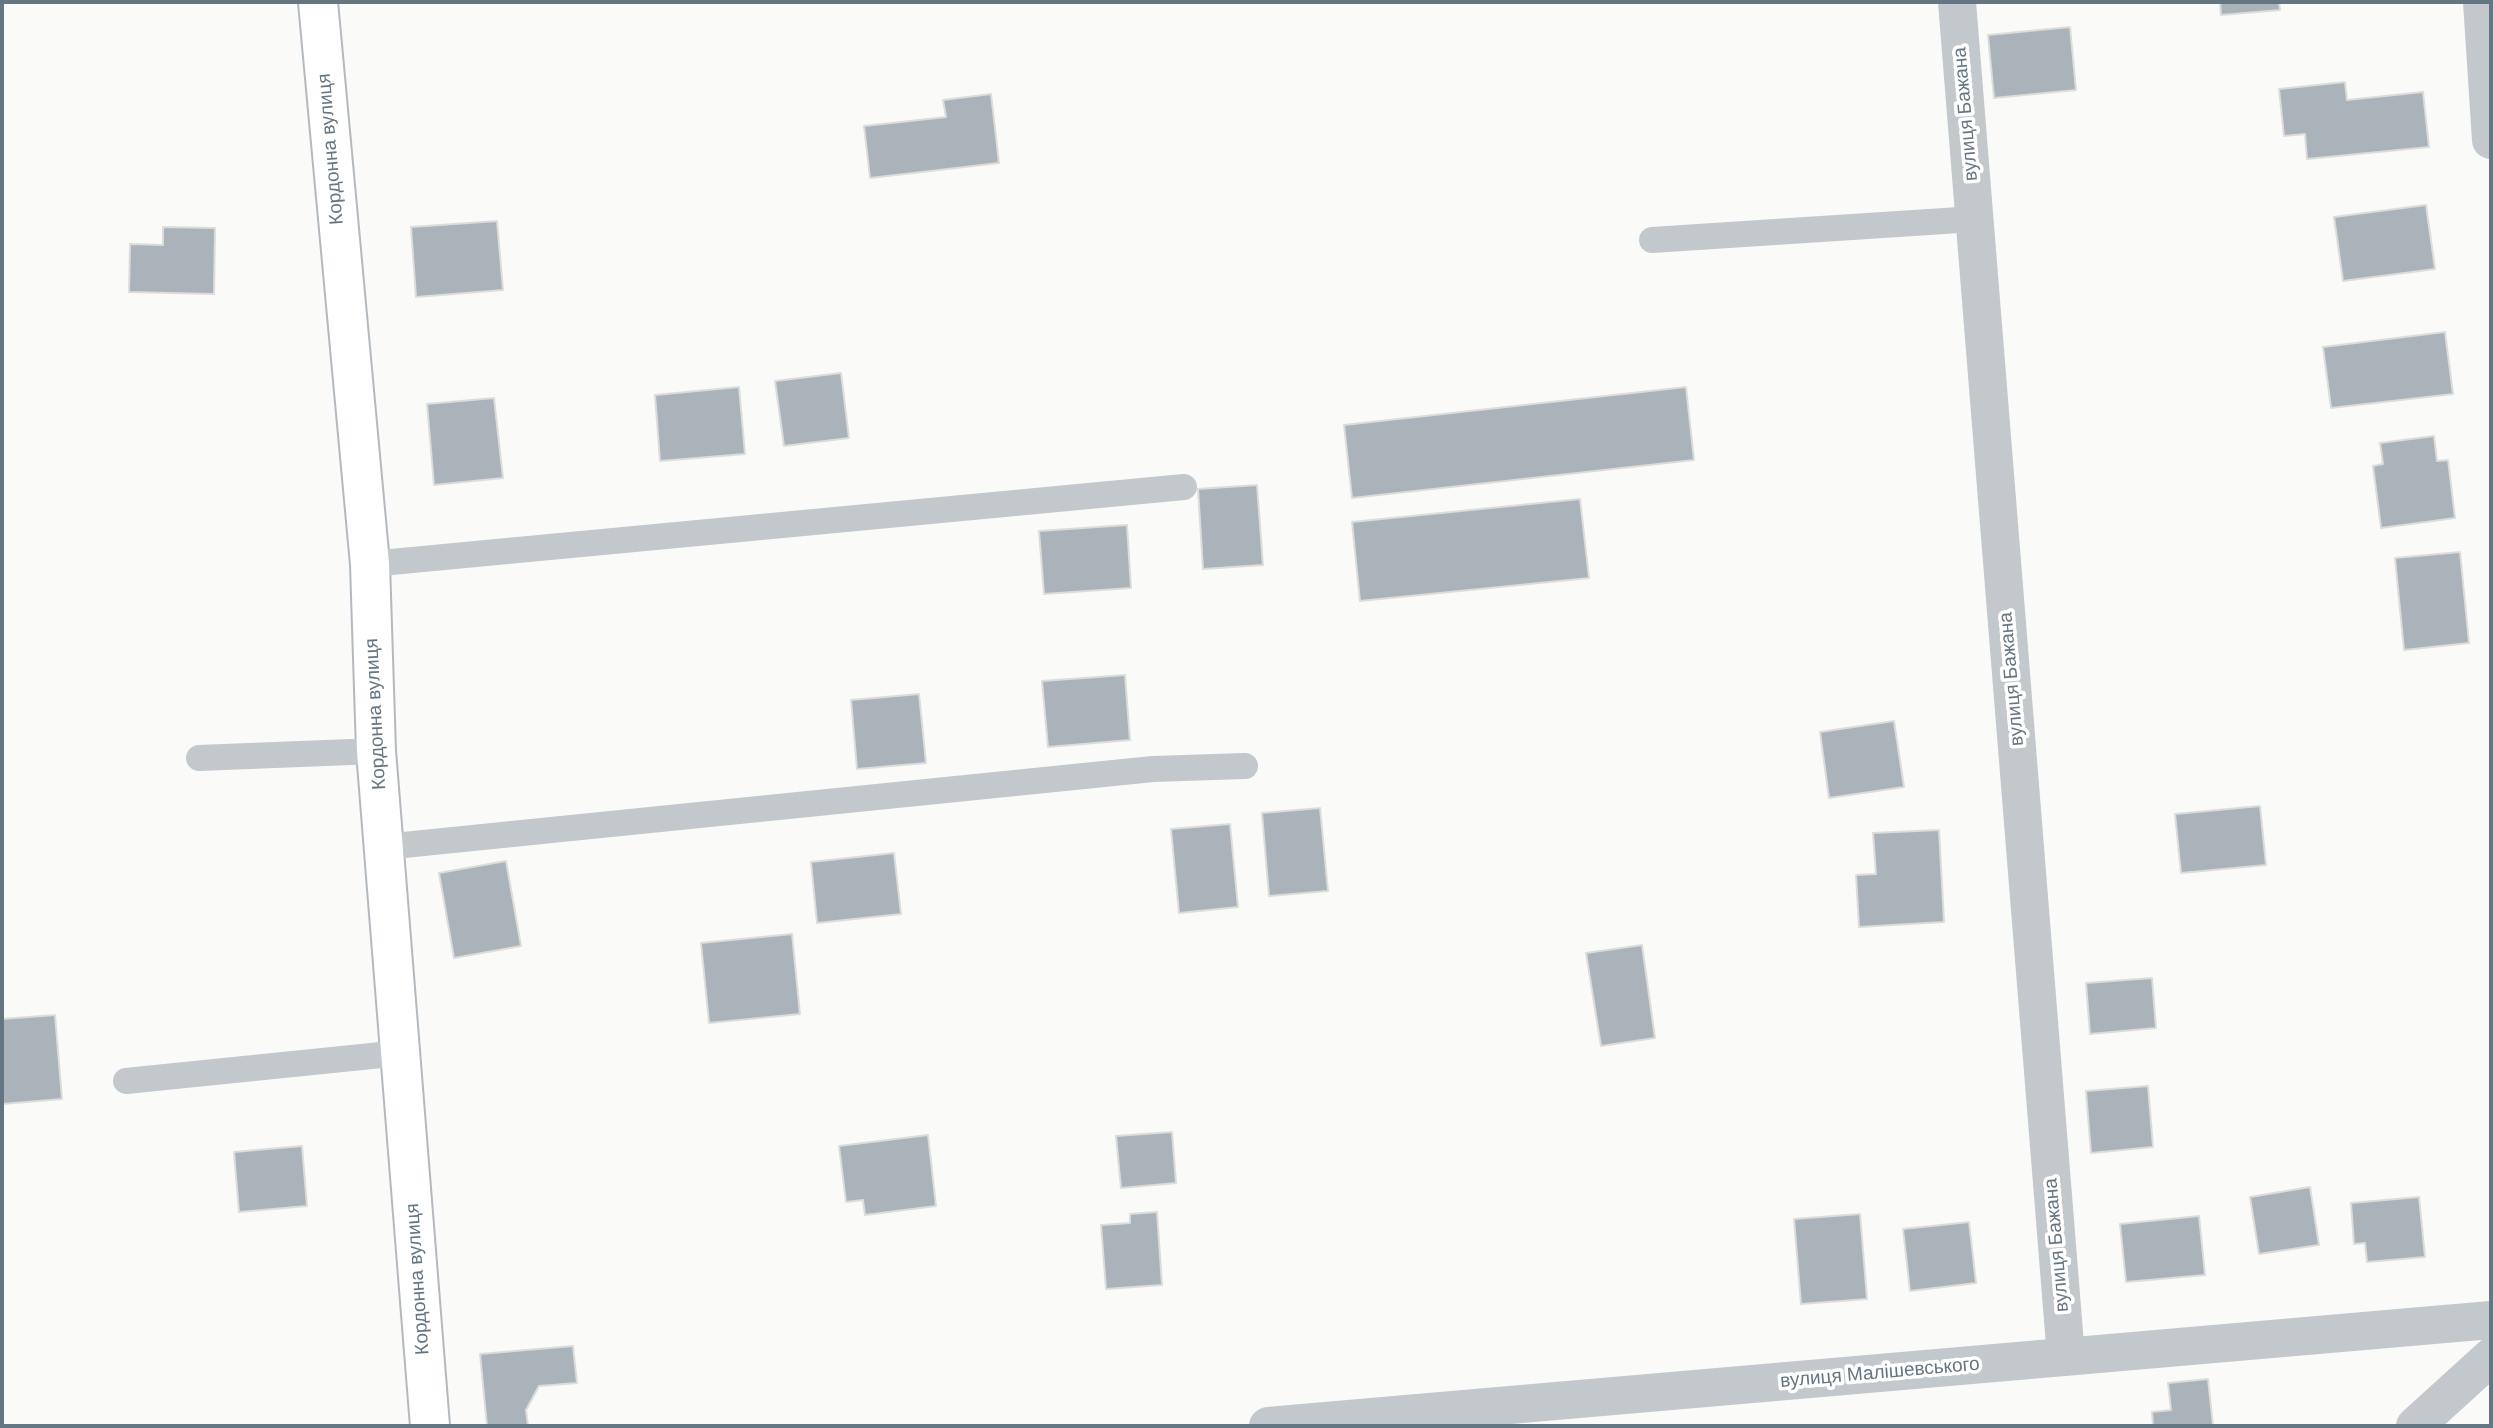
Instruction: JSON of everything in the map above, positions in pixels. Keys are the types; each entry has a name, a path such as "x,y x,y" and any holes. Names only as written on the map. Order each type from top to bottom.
{"main road":[{"name":"Кордонна вулиця","path":"317,2 370,564 376,751 430,1426"}],"street":[{"name":"вулиця Бажана","path":"1957,2 2066,1357"},
{"path":"2482,2 2491,140"},
{"name":"вулиця Малішевського","path":"1268,1426 1432,1419 2066,1357 2491,1320"},
{"path":"2415,1426 2491,1357"}],"lane":[{"path":"1652,240 1975,219"},
{"path":"370,564 1184,488"},
{"path":"199,758 376,751"},
{"path":"384,847 1153,769 1245,766"},
{"path":"126,1081 401,1053"}],"building":[{"path":"2220,2 2279,2 2280,10 2221,15"},
{"path":"2070,27 2076,90 1994,98 1988,35"},
{"path":"2345,82 2347,100 2423,92 2429,147 2307,159 2305,134 2284,136 2279,89"},
{"path":"991,94 999,163 870,178 864,126 946,117 943,100"},
{"path":"2426,205 2435,269 2343,281 2334,217"},
{"path":"497,221 503,290 416,297 411,227"},
{"path":"163,227 215,228 214,294 129,292 130,244 163,245"},
{"path":"2445,332 2453,394 2331,408 2323,347"},
{"path":"841,373 849,438 784,446 775,381"},
{"path":"739,387 745,454 660,461 655,395"},
{"path":"1686,387 1694,460 1352,498 1344,425"},
{"path":"494,398 503,478 434,485 427,404"},
{"path":"2434,436 2437,461 2448,460 2455,518 2381,528 2373,466 2383,464 2380,443"},
{"path":"1257,485 1263,565 1203,569 1198,489"},
{"path":"1580,499 1589,578 1360,601 1352,522"},
{"path":"1127,525 1131,588 1044,594 1039,531"},
{"path":"2460,552 2469,643 2404,650 2395,558"},
{"path":"1125,675 1130,740 1048,747 1042,681"},
{"path":"919,694 926,763 857,769 851,700"},
{"path":"1894,721 1904,787 1829,798 1820,732"},
{"path":"2260,806 2266,865 2181,873 2175,814"},
{"path":"1320,808 1328,891 1269,896 1262,813"},
{"path":"1230,824 1238,907 1179,913 1171,829"},
{"path":"1939,830 1944,922 1859,927 1856,875 1876,874 1873,833"},
{"path":"894,853 901,914 817,923 811,862"},
{"path":"506,861 521,946 454,958 439,873"},
{"path":"792,934 800,1014 709,1023 701,943"},
{"path":"1642,945 1655,1038 1601,1046 1586,953"},
{"path":"2152,978 2156,1028 2090,1034 2086,983"},
{"path":"55,1015 62,1099 2,1104 2,1019"},
{"path":"2148,1086 2153,1147 2091,1153 2086,1091"},
{"path":"1172,1132 1176,1183 1121,1188 1116,1136"},
{"path":"928,1135 936,1206 865,1215 863,1200 846,1202 839,1146"},
{"path":"302,1146 307,1206 239,1212 234,1152"},
{"path":"2310,1187 2319,1245 2259,1254 2250,1197"},
{"path":"2419,1197 2425,1257 2367,1262 2365,1243 2354,1244 2351,1203"},
{"path":"1157,1212 1162,1285 1106,1289 1101,1225 1130,1223 1130,1214"},
{"path":"1860,1214 1867,1299 1801,1304 1794,1219"},
{"path":"2199,1216 2205,1275 2126,1282 2120,1224"},
{"path":"1969,1222 1976,1283 1910,1291 1903,1229"},
{"path":"573,1346 577,1383 539,1386 526,1410 528,1426 487,1426 480,1354"},
{"path":"2208,1379 2213,1426 2153,1426 2152,1412 2171,1410 2168,1383"}]}
